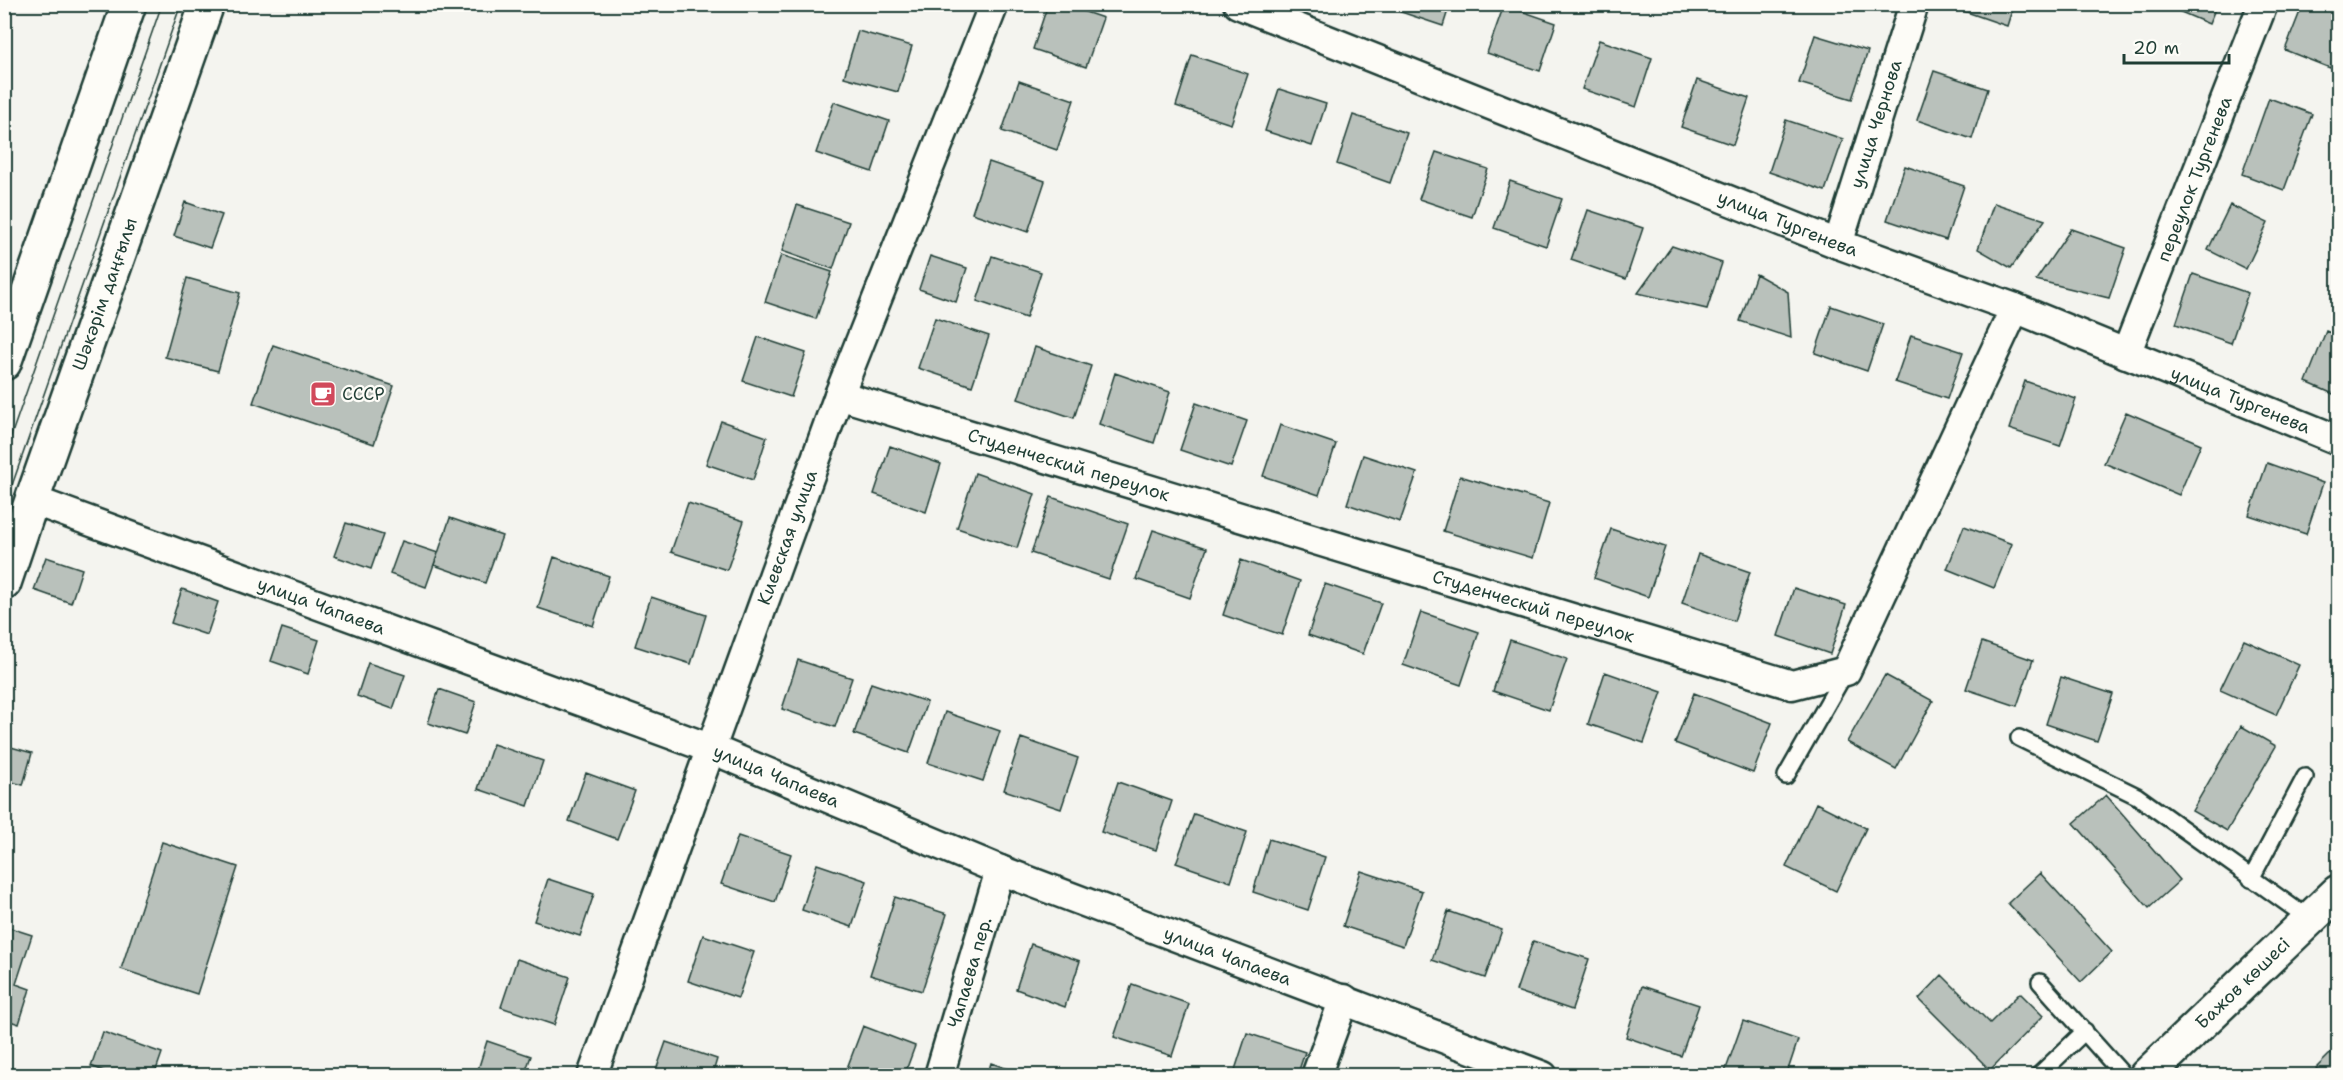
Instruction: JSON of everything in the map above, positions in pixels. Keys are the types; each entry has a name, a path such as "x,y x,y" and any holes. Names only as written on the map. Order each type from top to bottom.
{"main road":[{"path":"4,363 129,4"},
{"name":"Шәкәрім даңғылы","path":"4,584 18,496 207,4"},
{"name":"Бажов көшесі","path":"2146,1076 2338,892"}],"street":[{"name":"Киевская улица","path":"592,1076 709,748 839,395 994,4"},
{"name":"улица Тургенева","path":"1238,4 1838,244 2015,308 2338,440"},
{"name":"улица Чернова","path":"1838,244 1914,4"},
{"name":"переулок Тургенева","path":"2126,354 2264,4"},
{"path":"1846,671 2015,308"},
{"name":"Студенческий переулок","path":"839,395 1792,685 1846,671"},
{"name":"улица Чапаева","path":"18,496 709,748 1000,870 1543,1076"},
{"name":"Чапаева пер.","path":"939,1076 1000,870"},
{"path":"1316,1076 1344,999"}],"lane":[{"path":"1786,776 1846,671"},
{"path":"2019,738 2137,796 2309,919"},
{"path":"2251,879 2305,777"},
{"path":"2040,982 2124,1076"},
{"path":"2038,1076 2085,1031"}],"building":[{"path":"1048,4 1062,4 1103,18 1086,67 1033,49"},
{"path":"1397,4 1450,4 1443,26 1395,10"},
{"path":"1960,4 2014,4 2007,26 1958,9"},
{"path":"2162,4 2217,4 2209,24"},
{"path":"2303,4 2338,4 2338,47 2330,68 2285,50"},
{"path":"1504,5 1556,23 1540,71 1487,53"},
{"path":"858,31 912,46 898,92 844,77"},
{"path":"1815,35 1868,51 1852,99 1799,83"},
{"path":"1599,40 1652,58 1636,107 1582,89"},
{"path":"1192,55 1248,74 1231,124 1176,106"},
{"path":"1934,71 1988,89 1972,139 1917,120"},
{"path":"1697,80 1749,98 1733,145 1681,127"},
{"path":"1019,81 1074,100 1057,150 1002,131"},
{"path":"1279,89 1326,104 1312,146 1265,131"},
{"path":"2269,98 2312,114 2284,190 2242,174"},
{"path":"834,102 889,121 872,172 816,153"},
{"path":"1353,115 1407,133 1390,183 1337,164"},
{"path":"1786,120 1843,139 1825,191 1769,172"},
{"path":"1436,152 1488,169 1472,217 1419,199"},
{"path":"989,162 1045,181 1028,232 972,213"},
{"path":"1905,166 1964,186 1946,240 1887,220"},
{"path":"1510,181 1562,199 1546,246 1494,228"},
{"path":"185,202 222,215 210,248 174,236"},
{"path":"1994,203 2045,220 2011,268 1978,249"},
{"path":"797,205 849,222 833,269 782,251"},
{"path":"2230,205 2268,223 2246,269 2208,250"},
{"path":"1588,210 1643,228 1626,279 1571,260"},
{"path":"2071,229 2126,248 2109,298 2036,280"},
{"path":"1672,246 1722,263 1707,309 1638,293"},
{"path":"781,255 832,272 816,319 765,302"},
{"path":"930,256 967,268 956,302 919,289"},
{"path":"992,256 1041,272 1026,318 977,301"},
{"path":"1756,274 1788,292 1791,338 1740,321"},
{"path":"2193,274 2248,293 2231,343 2176,324"},
{"path":"187,278 240,293 218,371 165,357"},
{"path":"1831,306 1883,324 1867,371 1815,353"},
{"path":"935,318 989,336 972,386 918,368"},
{"path":"2326,331 2338,336 2338,396 2306,382"},
{"path":"1911,335 1963,352 1947,399 1895,382"},
{"path":"758,337 806,353 791,397 743,381"},
{"name":"СССР","path":"273,345 394,386 374,444 253,403"},
{"path":"1035,347 1091,366 1074,418 1018,399"},
{"path":"1115,373 1170,392 1154,443 1099,424"},
{"path":"2025,381 2076,399 2060,446 2009,429"},
{"path":"1196,403 1247,421 1231,467 1180,450"},
{"path":"2126,412 2201,444 2179,495 2104,463"},
{"path":"721,421 767,437 753,480 706,464"},
{"path":"1280,425 1336,444 1319,495 1263,476"},
{"path":"890,446 941,464 926,512 874,494"},
{"path":"1363,455 1417,473 1400,522 1347,504"},
{"path":"2267,463 2323,483 2306,534 2249,515"},
{"path":"975,473 1035,494 1017,548 957,528"},
{"path":"1460,476 1549,503 1533,558 1443,531"},
{"path":"1051,497 1128,524 1109,579 1031,553"},
{"path":"688,503 744,521 727,570 671,552"},
{"path":"450,518 502,536 485,583 434,565"},
{"path":"346,523 383,535 371,569 334,556"},
{"path":"1964,526 2012,544 1994,588 1947,569"},
{"path":"1611,529 1665,547 1648,597 1594,578"},
{"path":"1153,530 1207,548 1190,598 1136,579"},
{"path":"402,541 438,553 426,587 390,574"},
{"path":"1698,554 1750,572 1734,621 1682,603"},
{"path":"46,557 82,569 71,603 34,590"},
{"path":"554,557 609,576 593,626 538,608"},
{"path":"1241,560 1300,581 1282,635 1223,615"},
{"path":"1325,584 1381,603 1363,654 1308,635"},
{"path":"1794,588 1846,605 1830,654 1778,636"},
{"path":"182,589 218,602 207,635 171,623"},
{"path":"651,597 706,615 691,664 635,646"},
{"path":"1421,612 1479,632 1461,685 1403,665"},
{"path":"282,628 319,640 308,674 271,661"},
{"path":"1510,640 1567,659 1549,710 1493,691"},
{"path":"2244,640 2299,665 2276,715 2220,690"},
{"path":"1982,642 2033,660 2017,706 1966,689"},
{"path":"798,660 852,678 835,727 782,709"},
{"path":"368,663 405,675 393,709 357,696"},
{"path":"1605,672 1662,692 1644,743 1588,724"},
{"path":"1885,675 1933,701 1896,769 1847,742"},
{"path":"2061,677 2113,694 2097,741 2046,724"},
{"path":"871,683 927,702 909,753 854,734"},
{"path":"439,689 476,702 465,735 428,723"},
{"path":"1694,693 1772,723 1753,773 1675,743"},
{"path":"945,712 1000,731 983,781 928,763"},
{"path":"2241,726 2276,746 2227,831 2192,811"},
{"path":"1021,738 1078,758 1061,809 1004,790"},
{"path":"493,744 543,761 528,806 478,789"},
{"path":"4,745 32,753 23,785 4,780"},
{"path":"586,773 635,791 617,839 569,821"},
{"path":"1118,782 1172,801 1156,850 1101,832"},
{"path":"2106,795 2180,880 2149,908 2074,823"},
{"path":"1816,803 1866,828 1836,891 1786,867"},
{"path":"1194,814 1247,832 1231,882 1176,863"},
{"path":"738,836 791,854 775,902 721,884"},
{"path":"1269,839 1325,857 1308,910 1253,892"},
{"path":"162,842 238,867 197,994 121,969"},
{"path":"817,864 867,881 852,927 802,910"},
{"path":"1361,871 1422,891 1403,946 1343,926"},
{"path":"2040,873 2112,952 2081,982 2008,903"},
{"path":"548,879 594,894 580,936 534,921"},
{"path":"895,897 947,914 922,991 870,975"},
{"path":"1448,911 1502,930 1485,978 1432,960"},
{"path":"4,926 32,935 16,984 30,989 19,1024 4,1019"},
{"path":"703,935 754,952 738,998 688,981"},
{"path":"1533,941 1589,959 1572,1010 1516,991"},
{"path":"1031,944 1080,961 1065,1007 1016,989"},
{"path":"517,959 570,977 554,1025 501,1007"},
{"path":"1942,975 1990,1023 2020,993 2043,1016 1990,1070 1919,999"},
{"path":"1132,984 1189,1004 1172,1056 1114,1037"},
{"path":"1642,986 1699,1005 1681,1056 1626,1037"},
{"path":"1743,1021 1798,1040 1786,1076 1735,1076 1725,1072"},
{"path":"863,1026 915,1046 904,1076 844,1076"},
{"path":"103,1032 162,1053 154,1076 116,1076 91,1066"},
{"path":"1247,1033 1305,1052 1297,1076 1233,1076"},
{"path":"487,1041 531,1056 524,1076 476,1076"},
{"path":"666,1042 717,1059 712,1076 654,1076"},
{"path":"2338,1046 2338,1076 2323,1076 2316,1068"},
{"path":"991,1063 1028,1076 987,1076"}],"tram line":[{"path":"4,456 162,4"},
{"path":"4,508 181,4"}],"place":[{"name":"СССР","path":"323,394"}]}
